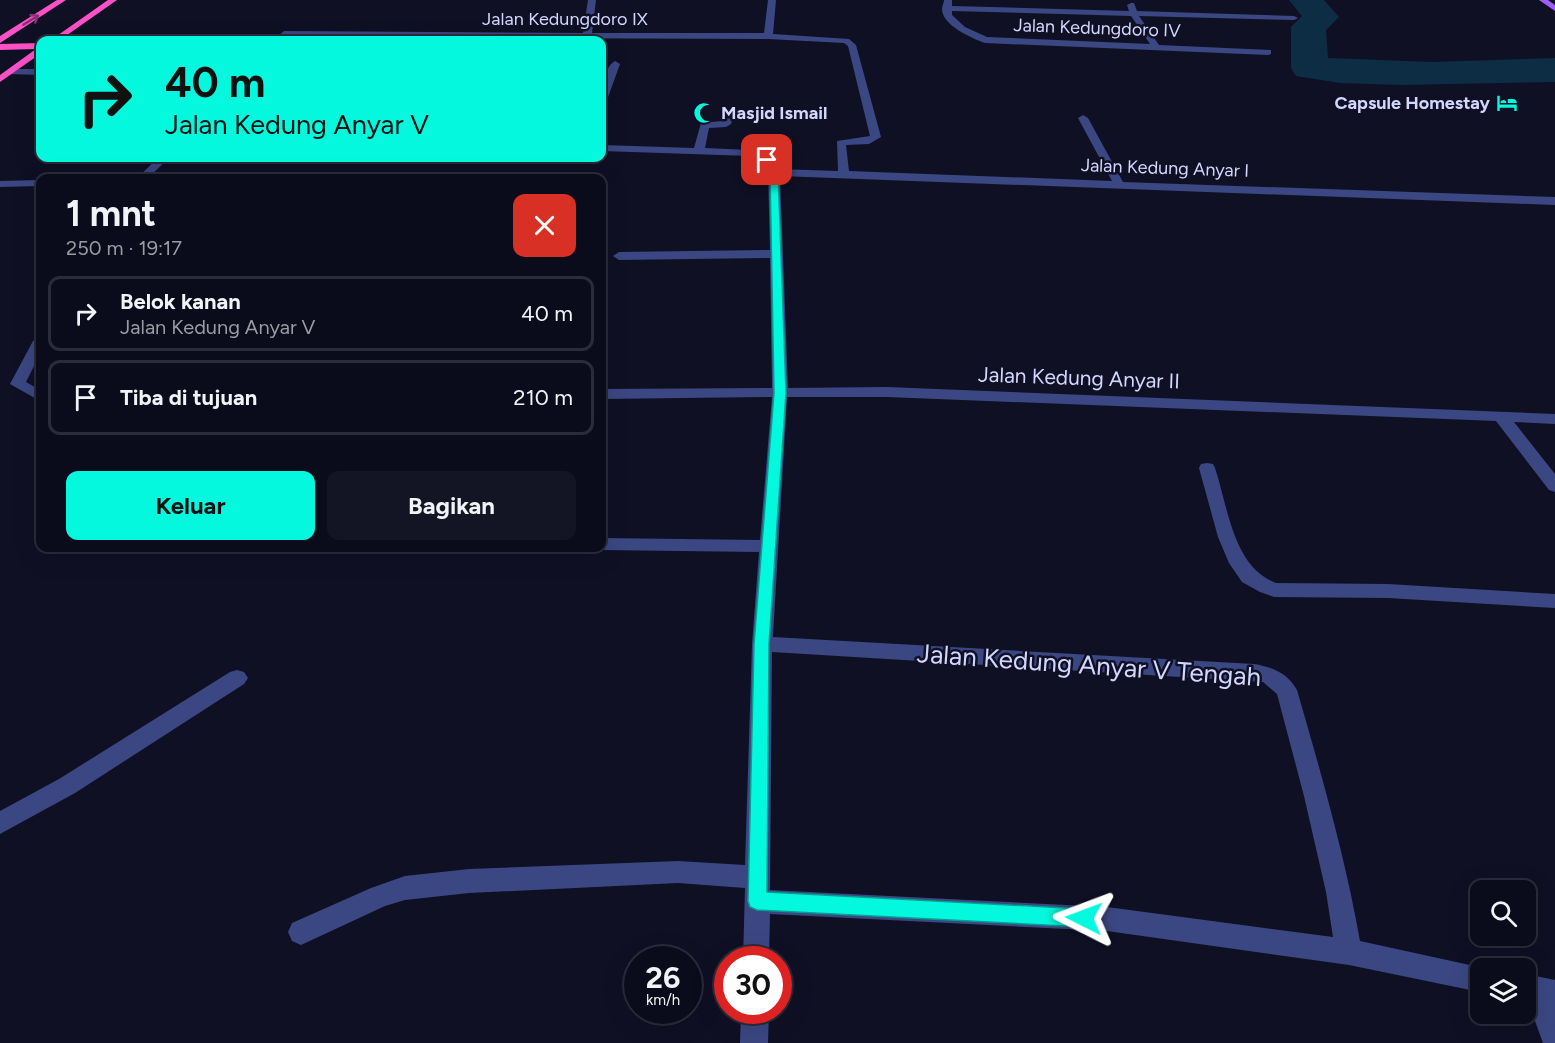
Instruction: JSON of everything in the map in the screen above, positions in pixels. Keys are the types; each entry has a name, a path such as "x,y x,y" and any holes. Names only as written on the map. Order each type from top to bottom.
{"highway":[{"path":"0,40 62,0"},
{"path":"61,36 113,0"},
{"path":"0,46 36,50"},
{"path":"0,54 36,50"},
{"path":"0,79 36,52"}],"main road":[{"path":"1543,0 1555,9"}],"street":[{"path":"587,36 592,0"},
{"path":"768,36 772,0"},
{"path":"1130,0 1132,12 1156,47"},
{"path":"947,4 1294,18"},
{"name":"Jalan Kedungdoro IV","path":"947,4 948,16 962,29 985,40 1268,52"},
{"name":"Jalan Kedungdoro IX","path":"587,36 768,36 846,41 852,45 876,137 872,141 841,143 844,174"},
{"path":"606,89 615,64"},
{"path":"11,72 36,72"},
{"path":"699,150 705,124 726,124 730,112"},
{"path":"1083,118 1119,184"},
{"path":"606,148 750,153 762,156 774,172 780,393 762,644 756,946"},
{"path":"146,174 160,162"},
{"name":"Jalan Kedung Anyar I","path":"774,172 1555,201"},
{"path":"0,184 36,183"},
{"path":"619,256 776,254"},
{"path":"36,349 18,384 36,394"},
{"name":"Jalan Kedung Anyar II","path":"606,394 886,392 1555,419"},
{"path":"1502,418 1555,486"},
{"path":"1207,468 1233,549 1247,574 1255,582 1266,587 1274,590 1388,591 1555,601"},
{"path":"606,544 769,546"},
{"name":"Jalan Kedung Anyar V Tengah","path":"762,644 1254,672 1269,675 1287,690 1339,892 1349,952"},
{"path":"0,823 68,786 237,678"},
{"path":"301,932 380,896 405,888 469,881 658,873 757,889 1107,919 1349,952 1470,977"},
{"path":"1540,991 1555,1037"},
{"path":"754,1024 754,1043"}],"waterway":[{"path":"1305,0 1322,17 1308,27 1310,68 1401,74 1555,70"}],"place":[{"name":"Capsule Homestay","path":"1507,103"},
{"name":"Masjid Ismail","path":"704,113"}],"route":[{"path":"767,160 774,172 780,393 762,644 757,901 1084,918"}]}
